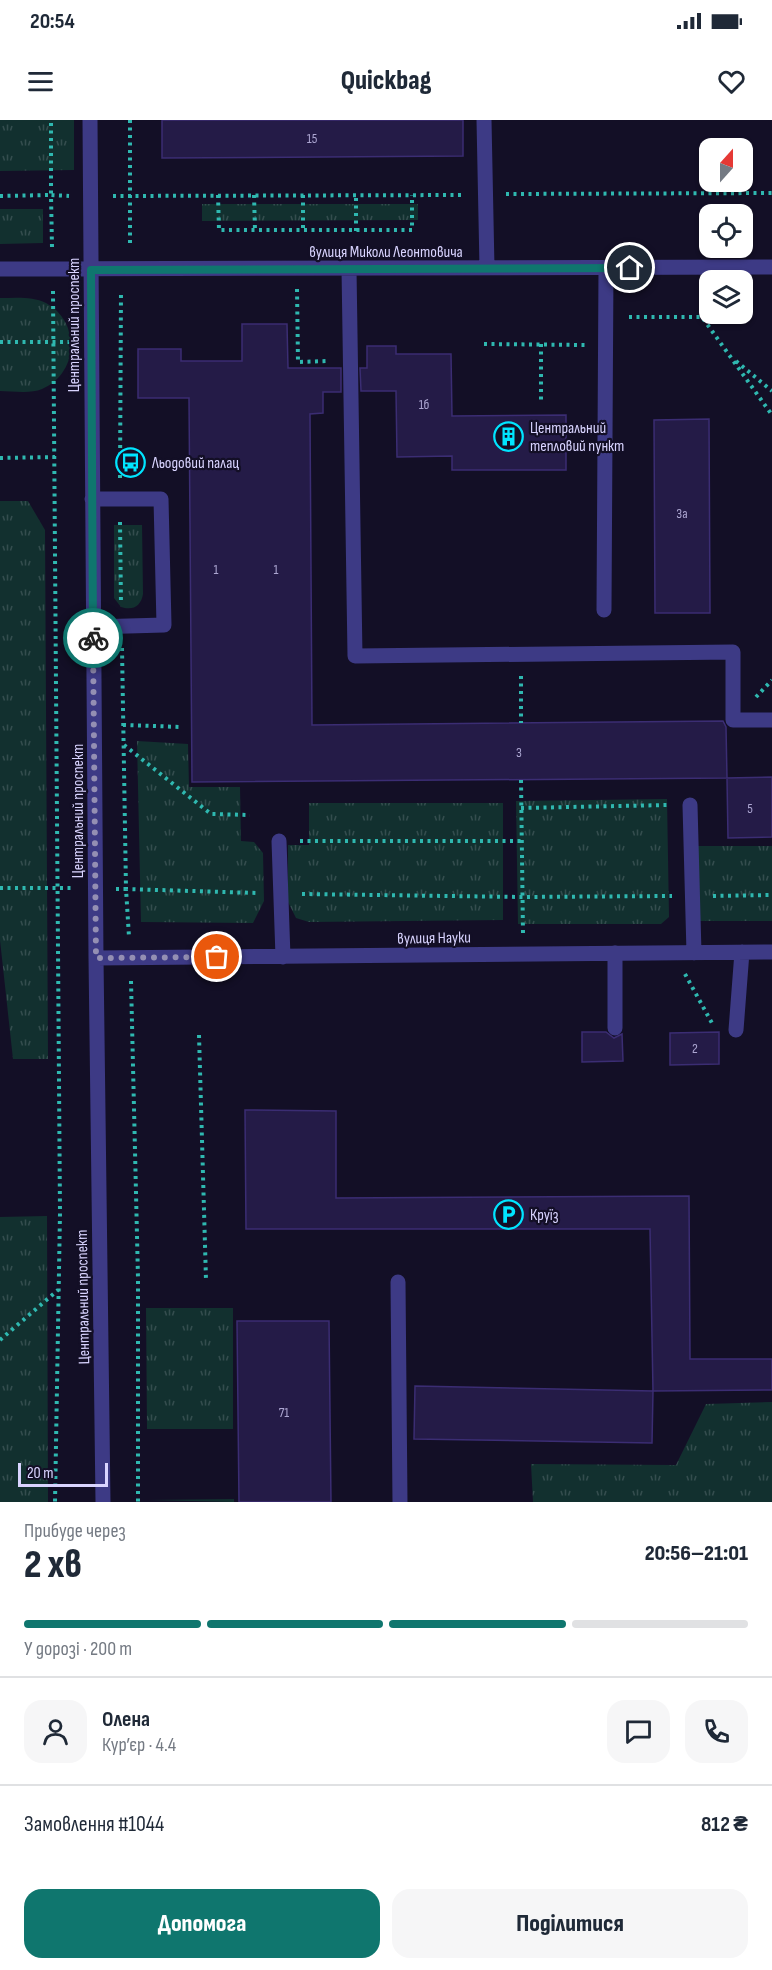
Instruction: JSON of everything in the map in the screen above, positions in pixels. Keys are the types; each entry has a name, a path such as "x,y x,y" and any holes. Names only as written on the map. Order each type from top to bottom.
{"street":[{"name":"Центральний проспект","path":"90,120 96,958 103,1502"},
{"path":"484,120 487,268"},
{"name":"вулиця Миколи Леонтовича","path":"0,269 772,267"},
{"path":"604,610 606,268"},
{"path":"349,269 355,656 733,652 734,720 772,720"},
{"path":"92,499 161,499 164,625 93,627"},
{"path":"690,805 694,953"},
{"path":"279,840 283,957"},
{"path":"736,1028 742,952"},
{"name":"вулиця Науки","path":"96,958 772,952"},
{"path":"615,953 615,1028"},
{"path":"398,1282 400,1502"}],"path":[{"path":"51,120 56,457 58,1290 55,1502"},
{"path":"130,120 130,249 121,286 121,626 126,889 280,894 522,897 772,895"},
{"path":"0,195 772,193"},
{"path":"218,195 219,230 303,231 412,230 412,195"},
{"path":"255,195 255,230"},
{"path":"303,195 303,231"},
{"path":"356,195 356,231"},
{"path":"297,269 298,362 351,361"},
{"path":"606,317 702,317 772,416"},
{"path":"0,342 121,342"},
{"path":"484,344 606,345"},
{"path":"541,344 541,403"},
{"path":"731,357 772,391"},
{"path":"0,458 56,457"},
{"path":"520,654 521,723"},
{"path":"123,725 182,727"},
{"path":"123,744 211,814 250,815"},
{"path":"520,780 523,954"},
{"path":"521,808 690,805"},
{"path":"279,840 522,841"},
{"path":"672,953 714,1027 736,1028"},
{"path":"199,1035 206,1280"},
{"path":"0,1340 58,1290"}],"green space":[{"path":"0,120 74,120 74,170 0,171"},
{"path":"202,204 418,204 418,220 202,221"},
{"path":"0,209 43,209 43,243 0,244"},
{"path":"0,298 41,301 57,311 65,322 70,334 69,360 54,381 42,389 27,392 0,391"},
{"path":"0,501 28,501 45,530 48,1059 13,1059 0,940"},
{"path":"114,525 142,525 143,594 140,602 133,608 121,607 114,598"},
{"path":"137,741 188,744 189,787 240,787 241,841 254,842 263,853 264,901 253,923 141,922"},
{"path":"667,799 669,917 661,924 518,924 516,801"},
{"path":"309,803 503,803 503,920 309,922 296,918 288,902 288,845 309,845"},
{"path":"697,846 772,846 772,921 698,921"},
{"path":"47,1216 48,1502 0,1502 0,1217"},
{"path":"146,1308 233,1308 233,1429 147,1429"},
{"path":"772,1402 772,1502 533,1502 531,1464 676,1465 706,1404"},
{"path":"234,1499 234,1502 148,1500"}],"building":[{"path":"162,120 463,120 463,156 162,158"},
{"path":"242,324 287,324 288,368 341,368 341,392 323,392 323,413 310,414 312,725 723,721 726,727 727,778 192,782 189,398 138,398 138,349 181,349 181,361 242,361"},
{"path":"367,346 396,346 396,354 451,354 452,416 566,415 566,470 452,470 452,456 397,457 396,391 361,391 360,368 367,368"},
{"path":"709,419 710,613 655,613 654,420"},
{"path":"772,777 772,837 728,838 727,778"},
{"path":"582,1032 606,1032 614,1038 622,1034 623,1061 582,1062"},
{"path":"719,1032 719,1064 670,1065 670,1033"},
{"path":"245,1110 336,1111 336,1198 689,1196 690,1359 772,1359 772,1390 653,1391 650,1229 246,1229"},
{"path":"237,1321 329,1321 331,1502 239,1502"},
{"path":"415,1386 653,1391 652,1443 414,1439"}],"way so far":[{"path":"93,638 96,958 217,957"}],"place":[{"name":"Центральний тепловий пункт","path":"509,436"},
{"name":"Льодовий палац","path":"131,462"},
{"name":"Круїз","path":"509,1214"}],"route":[{"path":"93,638 91,270 630,268"}]}
